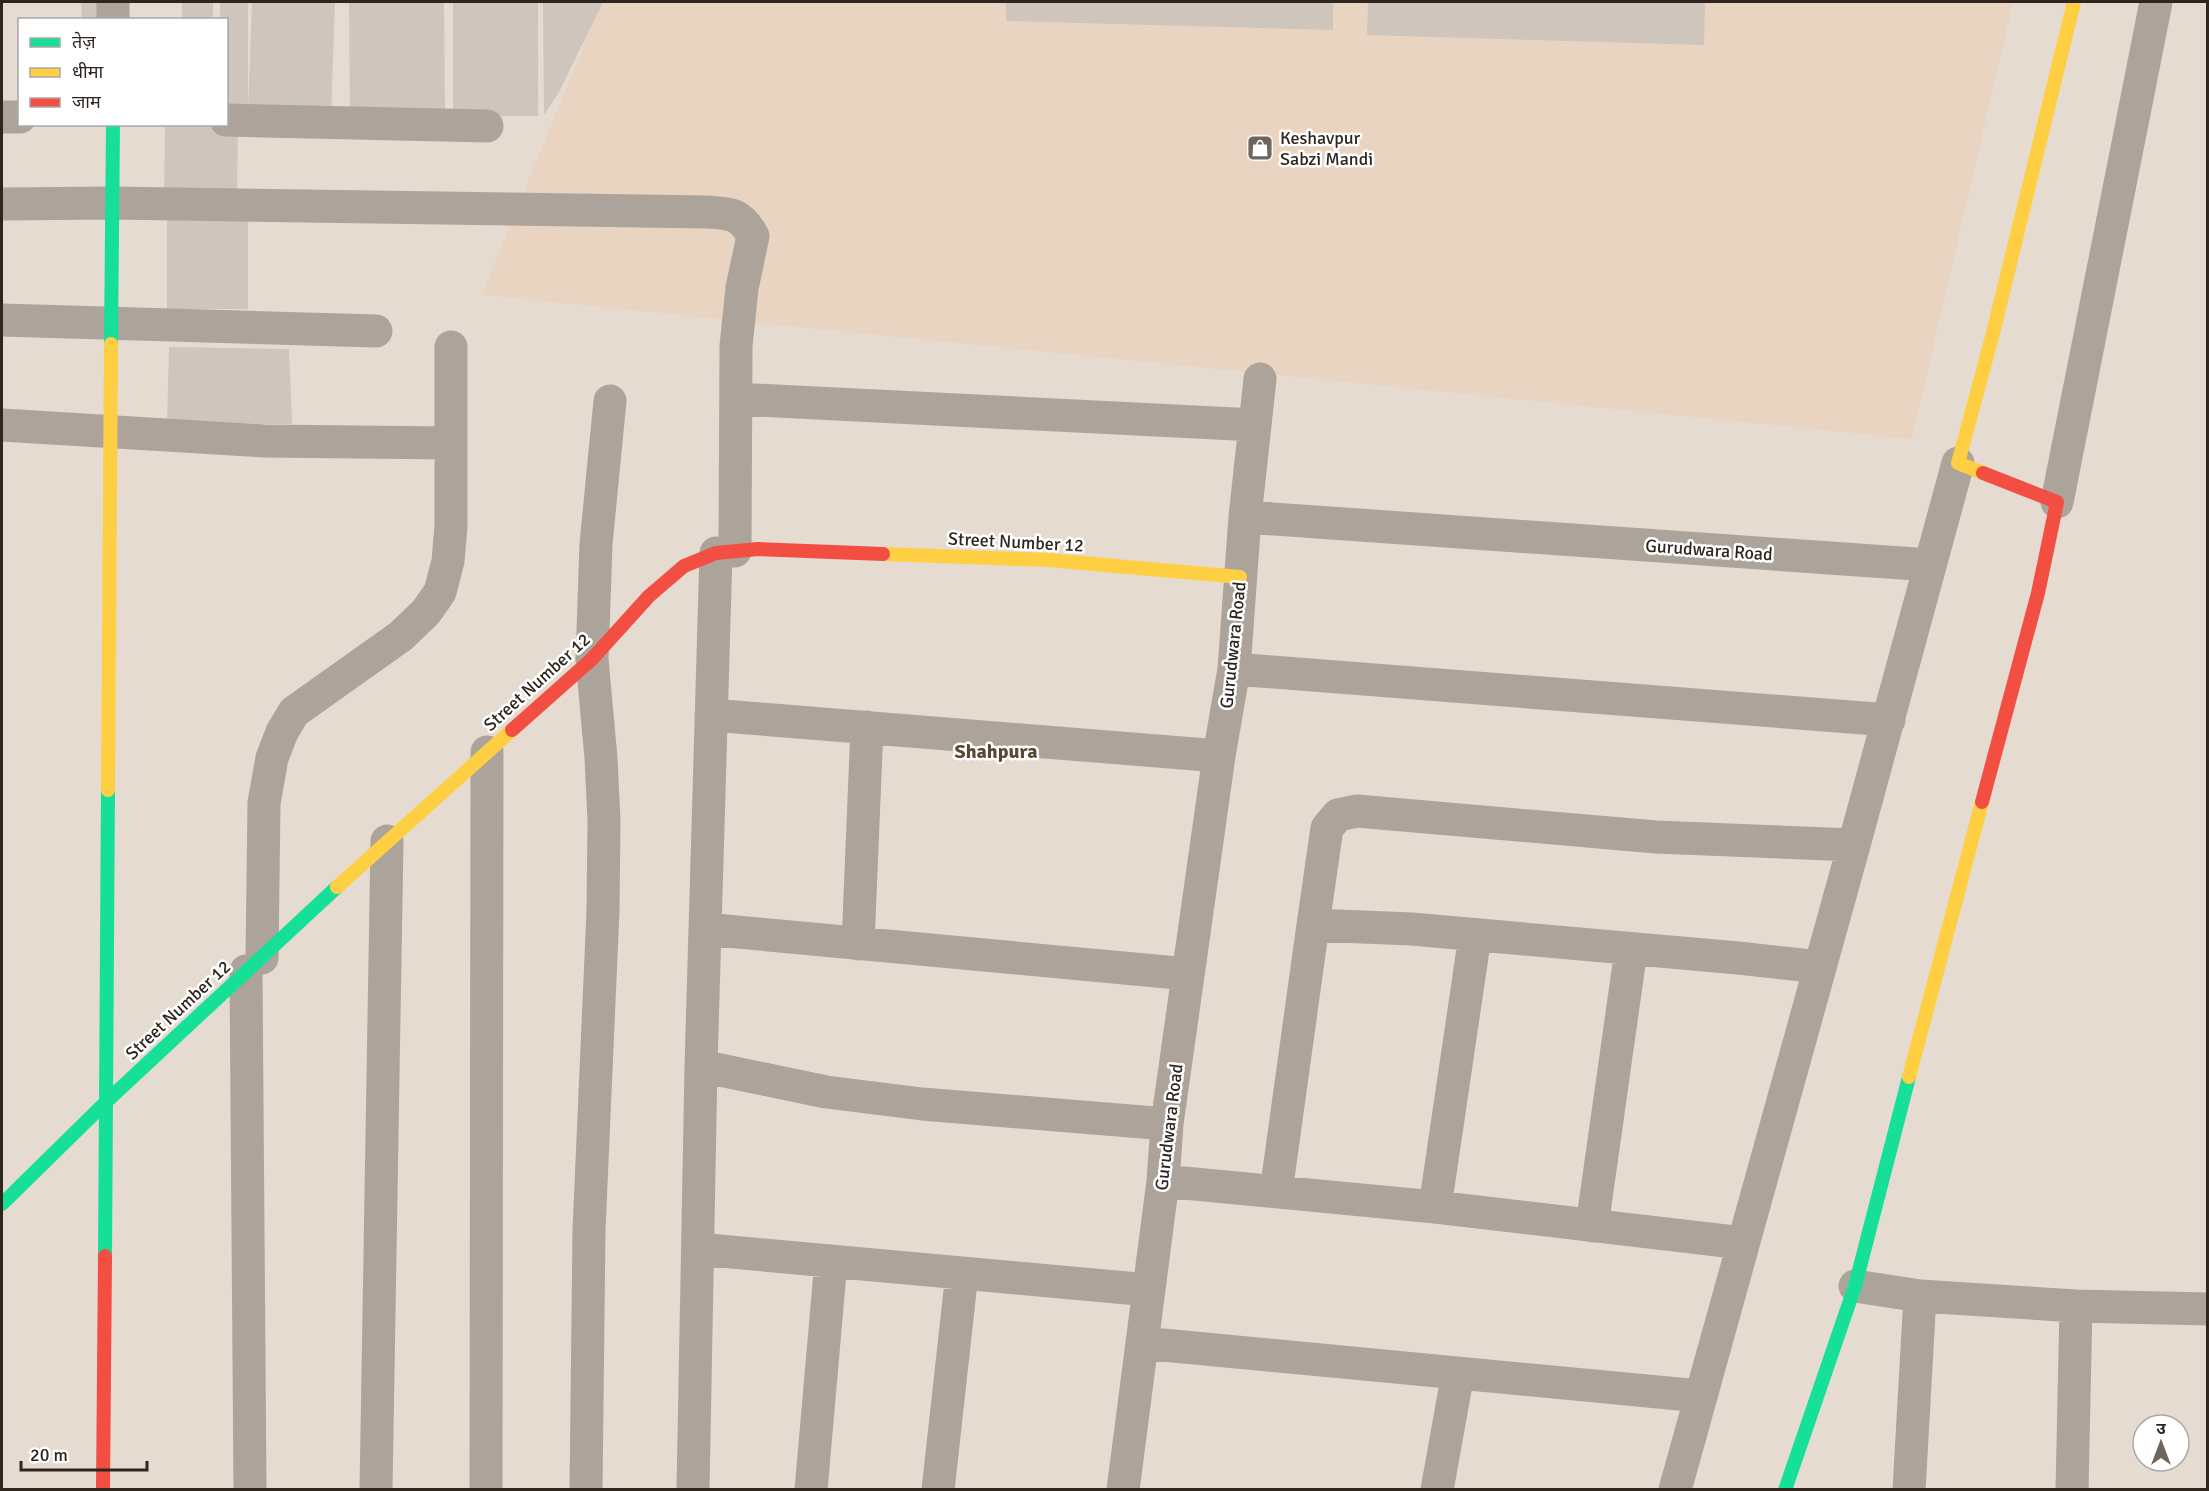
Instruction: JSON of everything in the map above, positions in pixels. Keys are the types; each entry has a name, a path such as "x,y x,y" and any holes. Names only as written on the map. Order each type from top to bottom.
{"street":[{"path":"113,2 113,18"},
{"path":"1675,1490 1889,720 1992,337 2074,2"},
{"path":"1785,1490 1856,1286 1967,854 2012,696 2038,593 2156,2"},
{"path":"2,117 18,117"},
{"path":"228,120 487,126"},
{"path":"104,1490 113,126"},
{"path":"2,204 113,203 708,212 730,214 745,222 753,236 742,288 736,346 736,399 711,715 701,1066 693,1490"},
{"path":"2,320 376,331"},
{"path":"250,1490 254,964 264,802 272,758 282,732 294,712 400,636 426,612 440,592 449,549 451,347"},
{"path":"1245,517 1260,379"},
{"path":"736,399 1255,425"},
{"path":"586,1490 589,1230 603,911 602,779 592,659 596,544 610,401"},
{"path":"2,424 264,441 451,443"},
{"path":"1958,463 2057,502"},
{"name":"Gurudwara Road","path":"1123,1490 1163,1181 1167,1124 1219,756 1234,669 1245,517 1930,565"},
{"name":"Street Number 12","path":"2,1204 108,1100 387,841 592,659 649,596 684,566 725,552 758,549 1048,561 1240,577"},
{"path":"1234,669 1889,720"},
{"path":"711,715 1219,756"},
{"path":"858,944 867,728"},
{"path":"486,1490 487,752"},
{"path":"1276,1192 1327,828 1338,815 1357,811 1656,837 1854,845"},
{"path":"376,1490 387,841"},
{"path":"1313,925 1412,930 1820,967"},
{"path":"705,929 1188,974"},
{"path":"1435,1207 1476,936"},
{"path":"1592,1226 1631,950"},
{"path":"701,1066 826,1092 922,1104 1167,1124"},
{"path":"1163,1181 1435,1207 1743,1243"},
{"path":"698,1249 1149,1290"},
{"path":"811,1490 831,1261"},
{"path":"938,1490 962,1273"},
{"path":"1856,1286 1920,1296 2076,1305 2208,1309"},
{"path":"1909,1490 1920,1296"},
{"path":"2072,1490 2076,1305"},
{"path":"1142,1343 1700,1396"},
{"path":"1437,1490 1458,1373"}],"shaded area":[{"name":"Keshavpur Sabzi Mandi","path":"601,2 2013,2 1912,439 482,295"}],"building":[{"path":"81,2 107,2 107,18 82,18"},
{"path":"182,2 213,2 213,18 182,18"},
{"path":"220,2 248,2 248,113 228,113 228,18 220,18"},
{"path":"252,2 335,2 331,115 248,112"},
{"path":"349,2 444,2 445,111 350,112"},
{"path":"453,2 538,2 538,116 453,116"},
{"path":"543,2 603,2 559,92 544,115"},
{"path":"1006,2 1333,2 1333,30 1006,21"},
{"path":"1368,2 1705,2 1704,45 1367,35"},
{"path":"228,123 238,123 237,203 164,203 165,126 228,126"},
{"path":"167,212 248,212 248,309 167,309"},
{"path":"169,347 289,349 292,424 167,423"}],"traffic: fast":[{"path":"111,344 113,126"},
{"path":"105,1256 108,790"},
{"path":"2,1204 108,1100 337,887"},
{"path":"1785,1490 1855,1286 1909,1077"}],"traffic: slow":[{"path":"1983,473 1958,463 1992,337 2074,2"},
{"path":"108,790 111,344"},
{"path":"883,554 1048,560 1240,577"},
{"path":"337,887 512,730"},
{"path":"1909,1077 1982,802"}],"traffic: jam":[{"path":"1982,802 2038,593 2057,502 1983,473"},
{"path":"512,730 592,659 649,596 684,566 716,553 758,549 883,554"},
{"path":"103,1490 105,1256"}],"place":[{"name":"Keshavpur Sabzi Mandi","path":"1260,148"}],"district":[{"name":"Shahpura","path":"996,751"}]}
